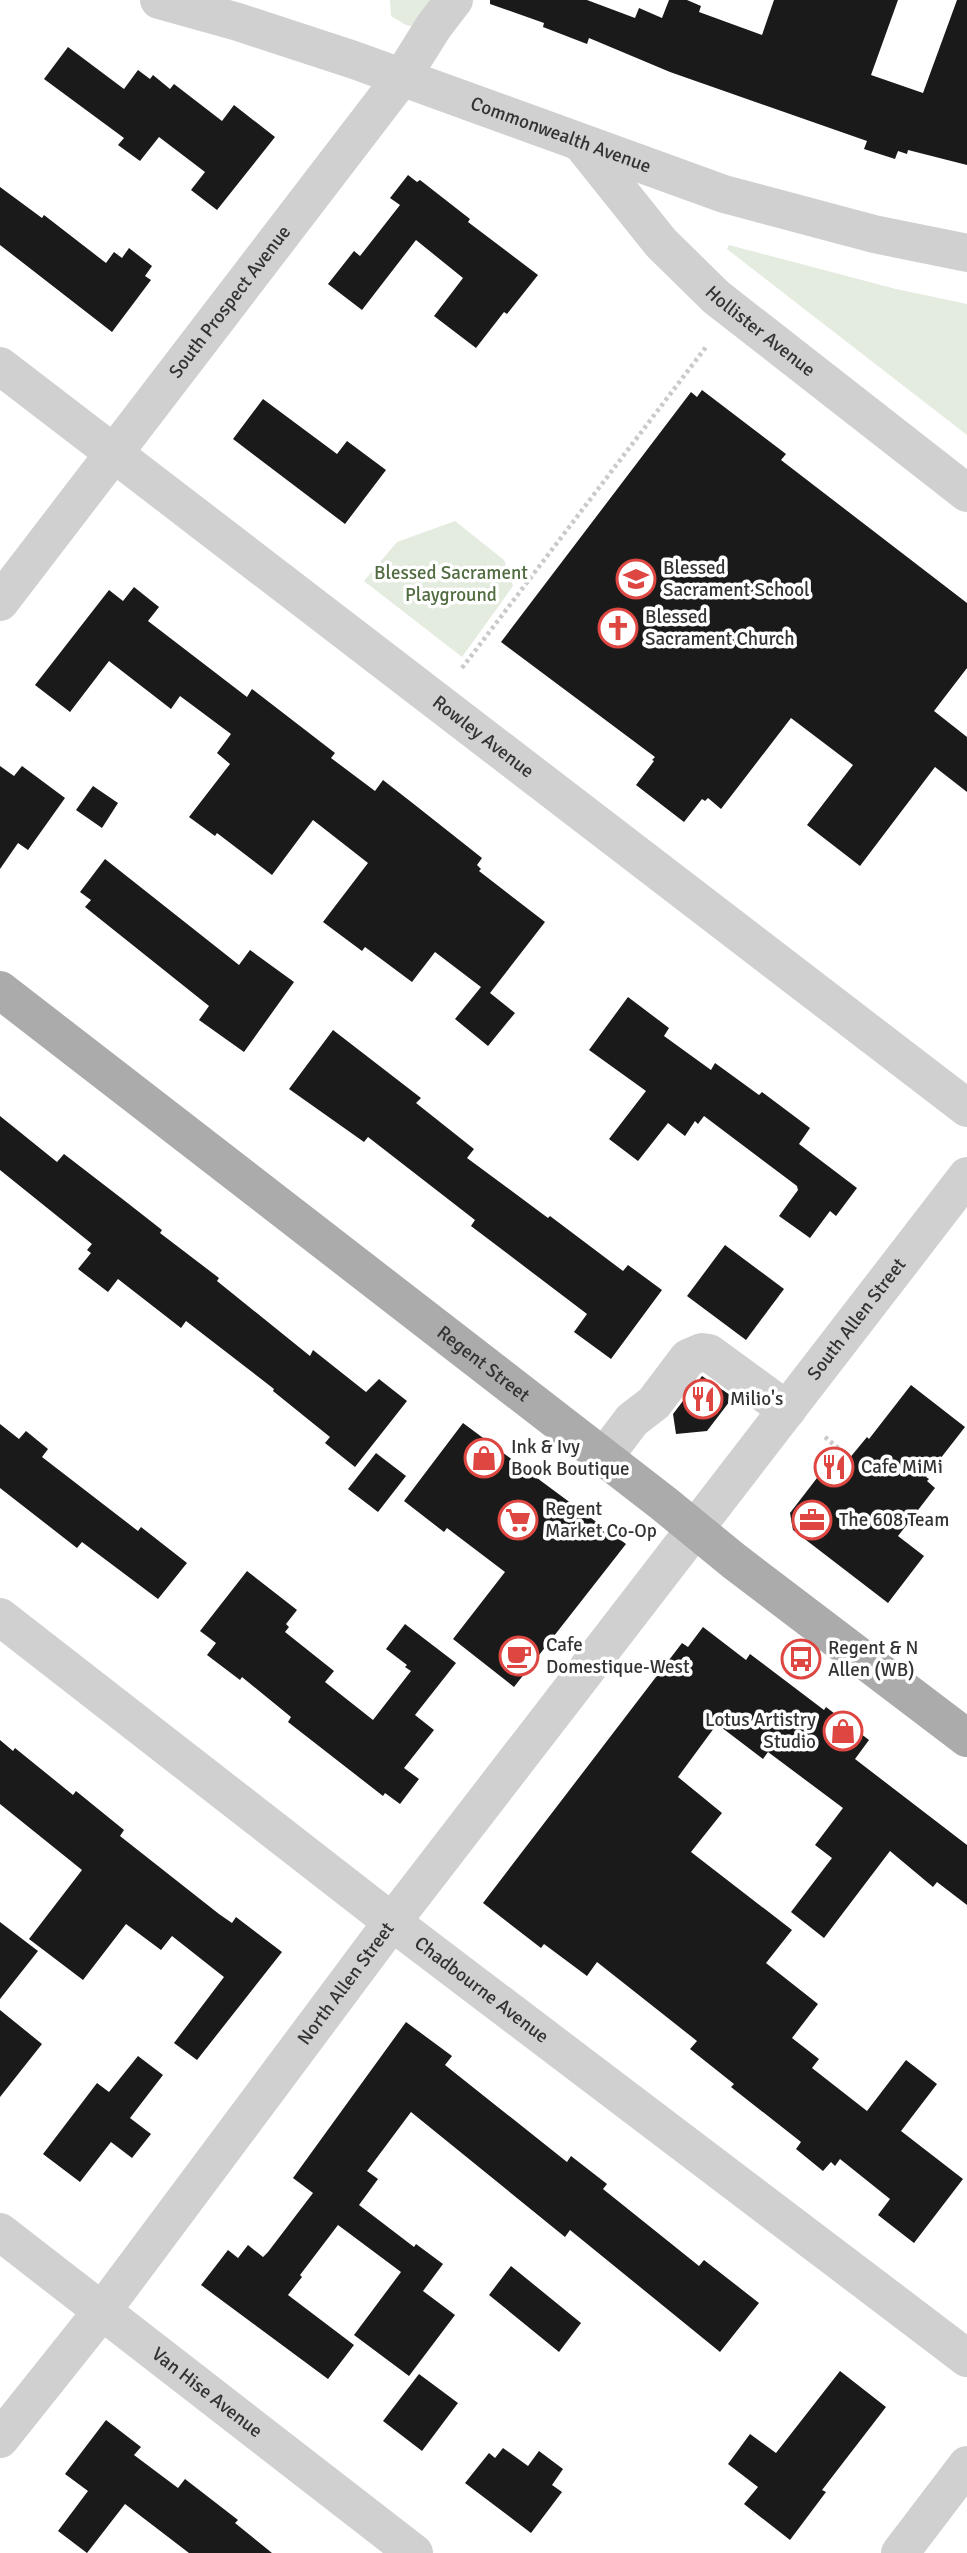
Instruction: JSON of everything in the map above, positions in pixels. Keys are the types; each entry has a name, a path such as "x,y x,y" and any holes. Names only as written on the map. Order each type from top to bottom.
{"main road":[{"name":"Regent Street","path":"0,990 967,1738"}],"street":[{"name":"Commonwealth Avenue","path":"159,0 238,22 402,78 724,194 873,234 967,253"},
{"name":"South Prospect Avenue","path":"0,602 402,78 433,26 454,0"},
{"name":"Hollister Avenue","path":"580,141 661,243 716,297 967,493"},
{"name":"Rowley Avenue","path":"0,366 967,1108"},
{"name":"South Allen Street","path":"695,1528 967,1176"},
{"path":"604,1457 632,1420 654,1403 688,1358 694,1354 709,1353 787,1410"},
{"name":"North Allen Street","path":"0,2439 102,2311 392,1922 695,1528"},
{"name":"Chadbourne Avenue","path":"0,1618 392,1922 967,2358"},
{"name":"Van Hise Avenue","path":"0,2232 414,2553"},
{"path":"900,2553 967,2465"}],"path":[{"path":"462,668 706,347"},
{"path":"825,1437 850,1458"}],"green space":[{"path":"390,0 446,0 425,29 406,25 391,16"},
{"path":"729,245 896,289 967,304 967,435 727,249"},
{"name":"Blessed Sacrament Playground","path":"455,521 504,560 513,586 462,657 364,581 397,542"}],"building":[{"path":"490,0 587,0 635,18 639,8 662,18 669,0 687,0 701,6 699,12 762,35 774,0 898,0 871,75 923,93 957,0 967,0 967,165 908,150 907,154 898,151 895,159 864,149 867,141 670,72 589,38 587,44 543,27 544,23 490,4"},
{"path":"68,47 124,89 138,70 150,79 153,75 170,89 174,84 222,121 234,105 275,137 217,210 191,190 205,172 159,137 140,161 118,145 124,138 44,79"},
{"path":"408,175 417,182 420,180 470,219 468,222 538,275 476,348 434,316 463,278 416,240 362,310 328,284 354,251 360,256 400,205 390,198"},
{"path":"0,187 42,218 44,215 106,263 114,252 122,258 129,248 152,266 145,276 151,280 112,332 0,245"},
{"name":"Blessed Sacrament Church","path":"702,390 786,454 781,460 967,603 967,668 934,711 967,737 967,792 935,767 860,866 807,825 853,765 791,718 721,809 708,798 705,801 702,799 684,822 636,785 655,757 501,642 691,392 697,397"},
{"path":"263,399 337,454 347,441 386,470 345,524 233,439"},
{"path":"134,587 159,607 148,621 247,697 252,689 335,753 331,758 375,791 383,780 482,858 477,865 481,869 479,871 545,922 490,993 515,1013 488,1046 455,1019 481,987 435,952 412,982 365,947 362,951 323,922 368,863 313,820 272,875 217,833 215,836 189,817 230,764 217,753 231,734 180,696 171,709 109,661 70,712 35,685 109,590 123,601"},
{"path":"0,766 14,776 22,766 65,798 28,850 18,843 0,869"},
{"path":"93,786 118,803 102,828 76,810"},
{"path":"105,859 239,965 250,950 294,982 244,1052 199,1020 209,1006 85,907 91,900 80,892"},
{"path":"628,997 669,1028 664,1036 711,1070 715,1063 759,1095 762,1092 810,1128 799,1144 857,1188 836,1216 830,1211 810,1238 779,1216 798,1190 797,1186 704,1116 698,1124 695,1121 685,1136 668,1123 638,1161 609,1139 646,1091 589,1050"},
{"path":"333,1030 421,1098 416,1103 474,1149 467,1158 623,1271 628,1265 662,1290 611,1359 574,1332 587,1314 471,1226 475,1220 368,1137 364,1142 289,1089"},
{"path":"0,1116 57,1162 64,1154 125,1201 162,1230 160,1233 219,1278 217,1281 310,1356 313,1350 366,1392 379,1379 407,1401 355,1467 325,1443 330,1437 273,1391 274,1389 186,1321 181,1328 118,1279 108,1292 78,1269 91,1253 87,1250 92,1244 0,1170"},
{"path":"725,1245 784,1289 746,1340 687,1296"},
{"name":"Milio's","path":"702,1376 733,1397 707,1431 676,1434 673,1414"},
{"path":"911,1385 965,1427 926,1477 935,1488 898,1536 924,1556 888,1603 793,1530 790,1513 837,1452 848,1460 867,1437 869,1439"},
{"path":"463,1423 626,1544 514,1687 453,1639 505,1572 447,1528 444,1532 404,1501"},
{"path":"0,1424 19,1439 26,1431 48,1449 42,1457 138,1531 141,1527 187,1563 158,1599 82,1542 77,1548 0,1488"},
{"path":"376,1453 406,1476 378,1512 348,1489"},
{"path":"247,1571 297,1610 286,1624 289,1627 285,1632 334,1671 325,1682 373,1720 411,1671 386,1649 405,1624 456,1663 415,1715 434,1730 404,1768 419,1779 400,1804 385,1793 383,1796 288,1722 291,1717 242,1677 240,1680 207,1655 216,1643 200,1631"},
{"path":"703,1627 746,1660 750,1654 869,1740 855,1759 967,1845 967,1905 937,1882 933,1887 890,1851 824,1938 791,1912 832,1858 815,1845 843,1808 768,1752 763,1759 717,1724 678,1777 722,1813 691,1852 792,1930 766,1963 818,2004 792,2038 819,2059 812,2068 867,2111 906,2060 937,2084 901,2131 963,2179 914,2243 878,2215 890,2199 840,2159 835,2166 831,2162 823,2171 796,2149 801,2142 731,2087 734,2084 690,2049 697,2041 597,1962 587,1976 544,1944 541,1948 483,1903 682,1643 688,1647"},
{"path":"0,1740 13,1751 15,1748 73,1795 76,1791 124,1830 120,1836 219,1914 232,1923 236,1917 282,1952 197,2060 174,2043 224,1977 172,1936 161,1950 126,1924 83,1980 29,1939 82,1870 0,1804"},
{"path":"0,1922 38,1951 0,1999"},
{"path":"0,2010 42,2044 0,2097"},
{"path":"406,2022 452,2056 445,2065 567,2162 571,2156 607,2184 603,2189 699,2266 704,2260 759,2303 720,2352 570,2230 565,2237 411,2112 367,2171 378,2179 359,2205 414,2247 416,2244 443,2264 423,2291 455,2315 409,2376 354,2335 401,2272 338,2225 288,2295 354,2345 328,2379 201,2285 228,2250 238,2258 248,2245 263,2257 268,2252 313,2193 293,2178"},
{"path":"138,2056 163,2075 130,2118 151,2134 132,2158 111,2142 80,2182 43,2154 97,2083 109,2092"},
{"path":"511,2266 581,2323 559,2352 489,2295"},
{"path":"840,2371 886,2407 822,2490 826,2492 790,2540 744,2504 758,2487 728,2464 750,2434 776,2453"},
{"path":"419,2374 458,2403 422,2451 383,2421"},
{"path":"106,2420 141,2447 134,2455 178,2488 185,2479 238,2520 235,2523 272,2553 189,2553 125,2504 87,2553 58,2531 88,2491 65,2474"},
{"path":"503,2448 528,2466 539,2451 563,2469 552,2485 562,2492 531,2533 465,2483 489,2453 495,2458"}],"place":[{"name":"Blessed Sacrament School","path":"636,579"},
{"name":"Blessed Sacrament Church","path":"618,628"},
{"name":"Milio's","path":"703,1399"},
{"name":"Ink & Ivy Book Boutique","path":"484,1458"},
{"name":"Cafe MiMi","path":"834,1467"},
{"name":"Regent Market Co-Op","path":"518,1520"},
{"name":"The 608 Team","path":"812,1520"},
{"name":"Cafe Domestique-West","path":"519,1656"},
{"name":"Regent & N Allen (WB)","path":"801,1659"},
{"name":"Lotus Artistry Studio","path":"843,1731"}]}
